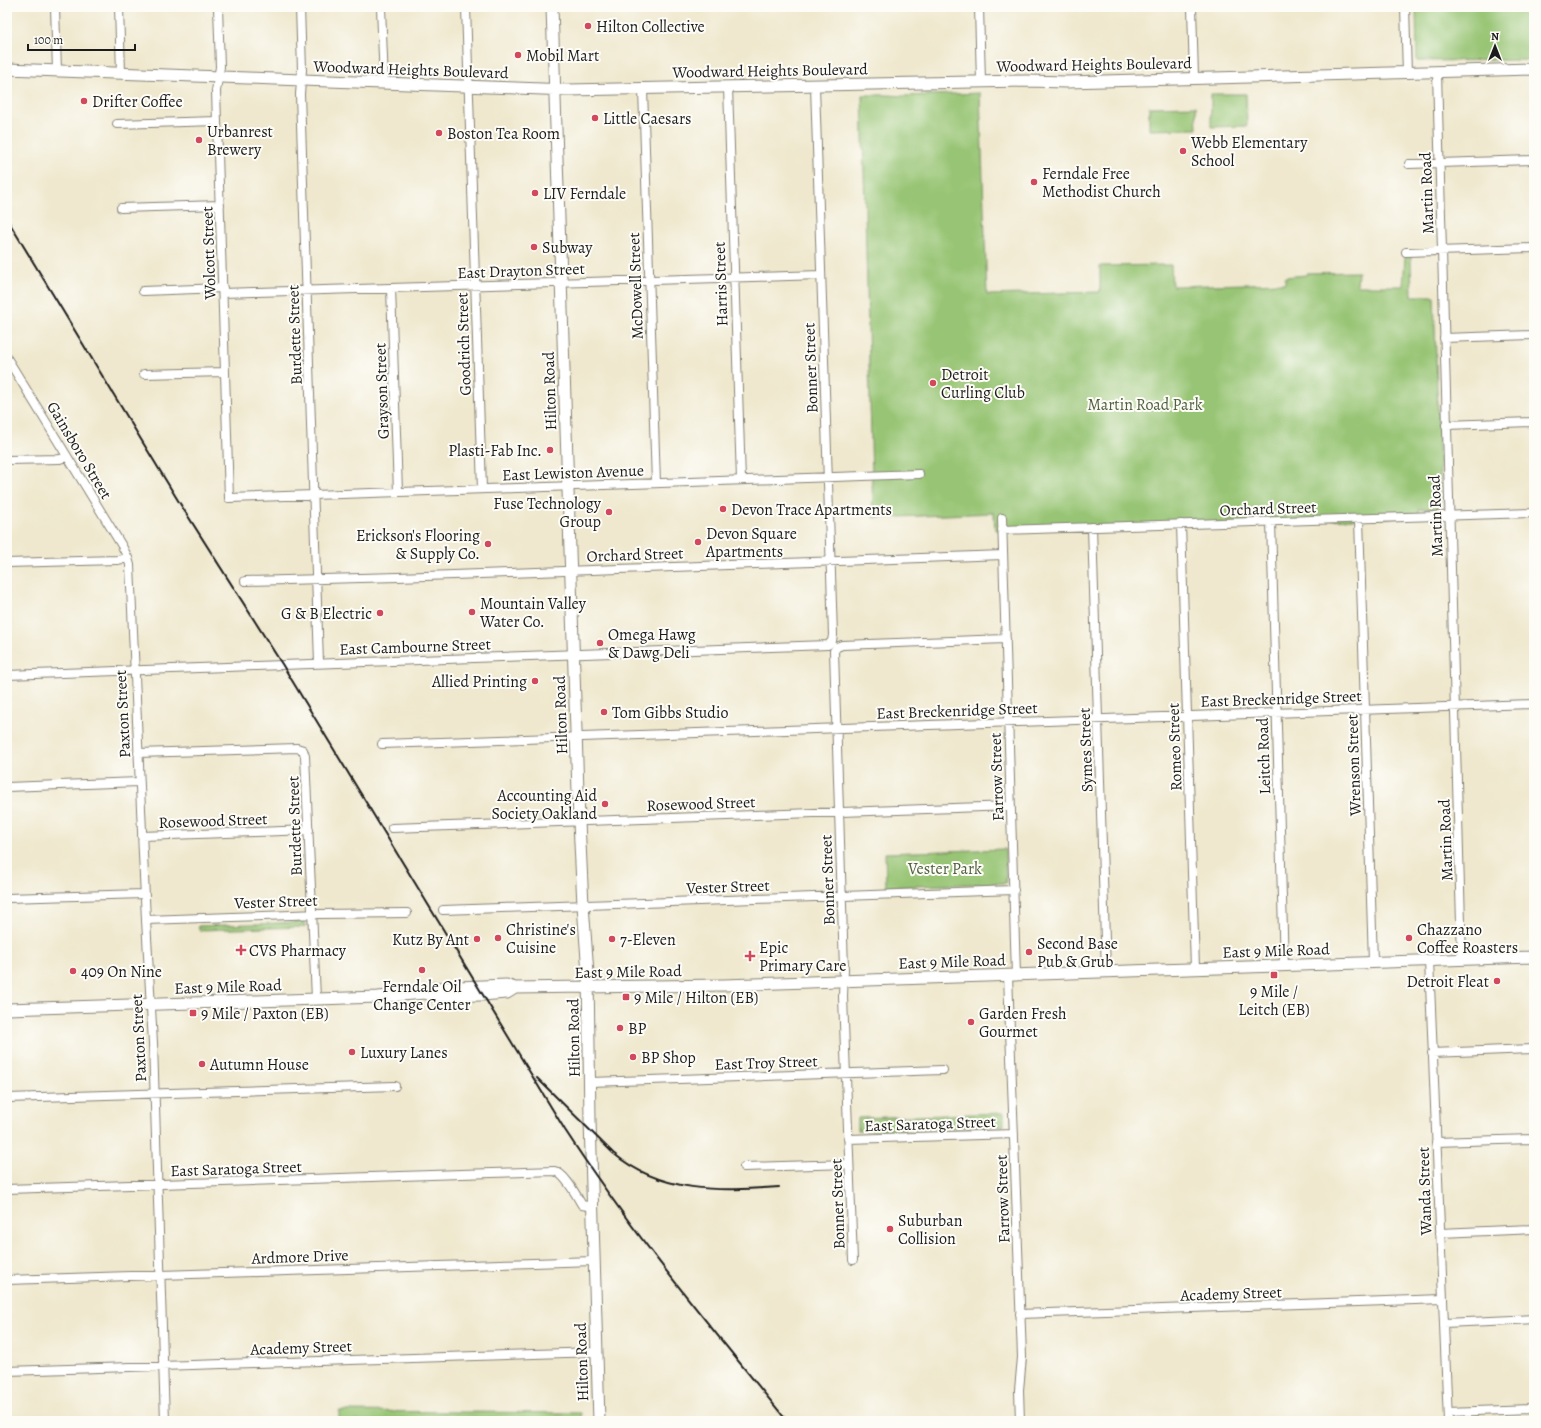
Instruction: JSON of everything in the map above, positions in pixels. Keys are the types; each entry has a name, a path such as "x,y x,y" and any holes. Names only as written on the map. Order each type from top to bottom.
{"street":[{"path":"55,7 57,71"},
{"path":"119,7 121,73"},
{"name":"Wolcott Street","path":"218,7 220,67 216,87 229,498"},
{"name":"Burdette Street","path":"300,7 302,70 300,109 319,663"},
{"path":"381,7 384,83"},
{"name":"Goodrich Street","path":"466,7 482,489"},
{"name":"Hilton Road","path":"552,7 579,822 588,987 599,1421"},
{"path":"979,7 981,82"},
{"path":"1192,7 1194,77"},
{"path":"1405,7 1407,74"},
{"name":"Woodward Heights Boulevard","path":"7,69 554,90 1156,80 1194,77 1407,74 1534,69"},
{"name":"Martin Road","path":"1437,73 1462,959"},
{"name":"Bonner Street","path":"814,86 833,638 830,643 825,645"},
{"name":"Harris Street","path":"728,87 741,480"},
{"name":"McDowell Street","path":"643,89 656,483"},
{"path":"117,124 217,121"},
{"path":"1409,164 1534,160"},
{"path":"121,208 220,205"},
{"path":"1406,252 1534,248"},
{"name":"East Drayton Street","path":"143,291 307,290 821,275"},
{"name":"Grayson Street","path":"391,288 398,492"},
{"path":"1444,338 1534,335"},
{"name":"Gainsboro Street","path":"7,358 128,558"},
{"path":"144,374 225,372"},
{"path":"1446,425 1534,422"},
{"path":"7,460 67,457"},
{"name":"East Lewiston Avenue","path":"229,498 919,474"},
{"name":"Orchard Street","path":"1002,530 1534,513"},
{"name":"Farrow Street","path":"1002,518 1014,890 1012,975 1014,1134 1022,1357 1019,1390 1020,1421"},
{"name":"Wrenson Street","path":"1360,519 1373,962"},
{"name":"Leitch Road","path":"1271,522 1284,966"},
{"name":"Romeo Street","path":"1181,524 1194,968"},
{"name":"Symes Street","path":"1092,527 1106,972"},
{"name":"Orchard Street","path":"245,581 1003,555"},
{"path":"7,563 117,560 128,558"},
{"name":"Paxton Street","path":"128,558 158,1184 165,1421"},
{"name":"Bonner Street","path":"853,1260 843,997 844,969 836,729 835,649 839,646 1006,639"},
{"name":"East Cambourne Street","path":"7,675 825,645"},
{"name":"East Breckenridge Street","path":"382,744 1534,704"},
{"name":"Burdette Street","path":"138,753 297,748 304,750 316,998"},
{"path":"7,786 139,782"},
{"name":"Rosewood Street","path":"392,828 1011,806"},
{"name":"Rosewood Street","path":"142,836 308,830"},
{"name":"Vester Street","path":"443,910 1014,890"},
{"path":"7,898 144,894"},
{"name":"Vester Street","path":"146,920 312,914 407,913"},
{"name":"East 9 Mile Road","path":"7,1009 378,997 426,993 434,988 506,985 515,988 843,981 1534,957"},
{"name":"Wanda Street","path":"1429,960 1448,1421"},
{"path":"1432,1053 1534,1049"},
{"name":"East Troy Street","path":"590,1082 943,1070"},
{"path":"7,1098 395,1086"},
{"name":"East Saratoga Street","path":"848,1139 1014,1134"},
{"path":"1436,1142 1534,1139"},
{"path":"744,1167 849,1164"},
{"name":"East Saratoga Street","path":"7,1189 557,1172 563,1176 582,1205 593,1207"},
{"path":"1440,1233 1534,1229"},
{"name":"Ardmore Drive","path":"7,1280 594,1261"},
{"name":"Academy Street","path":"1020,1314 1443,1299"},
{"path":"1444,1323 1534,1319"},
{"name":"Academy Street","path":"7,1371 597,1352"},
{"path":"1448,1412 1534,1408"}],"green space":[{"path":"1416,7 1534,7 1534,60 1417,61"},
{"name":"Martin Road Park","path":"980,93 987,295 1100,292 1100,266 1171,265 1172,286 1285,283 1285,277 1306,275 1307,273 1358,272 1357,286 1403,286 1405,257 1411,257 1412,296 1434,296 1441,508 1419,509 1419,517 995,530 994,513 873,518 862,95 904,96"},
{"path":"1211,94 1246,94 1247,126 1211,127"},
{"path":"1196,106 1197,129 1149,130 1149,107"},
{"name":"Vester Park","path":"1005,849 1006,883 886,887 885,853"},
{"path":"305,922 305,927 199,930 198,926"},
{"path":"1004,1113 1004,1126 858,1131 858,1118"},
{"path":"339,1411 581,1413 581,1421 339,1421"}],"railway":[{"path":"7,219 179,502 282,664 565,1130 617,1206 644,1242 787,1421"},
{"path":"537,1078 613,1153 632,1166 651,1176 671,1183 713,1189 779,1187"}],"place":[{"name":"Hilton Collective","path":"588,26"},
{"name":"Mobil Mart","path":"518,55"},
{"name":"Drifter Coffee","path":"84,101"},
{"name":"Little Caesars","path":"595,118"},
{"name":"Boston Tea Room","path":"439,133"},
{"name":"Urbanrest Brewery","path":"199,140"},
{"name":"Webb Elementary School","path":"1183,151"},
{"name":"Ferndale Free Methodist Church","path":"1034,182"},
{"name":"LIV Ferndale","path":"535,193"},
{"name":"Subway","path":"534,247"},
{"name":"Detroit Curling Club","path":"933,383"},
{"name":"Plasti-Fab Inc.","path":"550,450"},
{"name":"Devon Trace Apartments","path":"723,509"},
{"name":"Fuse Technology Group","path":"609,512"},
{"name":"Devon Square Apartments","path":"698,542"},
{"name":"Erickson's Flooring & Supply Co.","path":"488,544"},
{"name":"Mountain Valley Water Co.","path":"472,612"},
{"name":"G & B Electric","path":"380,613"},
{"name":"Omega Hawg & Dawg Deli","path":"600,643"},
{"name":"Allied Printing","path":"535,681"},
{"name":"Tom Gibbs Studio","path":"604,712"},
{"name":"Accounting Aid Society Oakland","path":"605,804"},
{"name":"Christine's Cuisine","path":"498,938"},
{"name":"Chazzano Coffee Roasters","path":"1409,938"},
{"name":"Kutz By Ant","path":"477,939"},
{"name":"7-Eleven","path":"612,939"},
{"name":"CVS Pharmacy","path":"241,950"},
{"name":"Second Base Pub & Grub","path":"1029,952"},
{"name":"Epic Primary Care","path":"750,956"},
{"name":"Ferndale Oil Change Center","path":"422,970"},
{"name":"409 On Nine","path":"73,971"},
{"name":"9 Mile / Leitch (EB)","path":"1274,975"},
{"name":"Detroit Fleat","path":"1497,981"},
{"name":"9 Mile / Hilton (EB)","path":"626,997"},
{"name":"9 Mile / Paxton (EB)","path":"193,1013"},
{"name":"Garden Fresh Gourmet","path":"971,1022"},
{"name":"BP","path":"620,1028"},
{"name":"Luxury Lanes","path":"352,1052"},
{"name":"BP Shop","path":"633,1057"},
{"name":"Autumn House","path":"202,1064"},
{"name":"Suburban Collision","path":"890,1229"}]}
